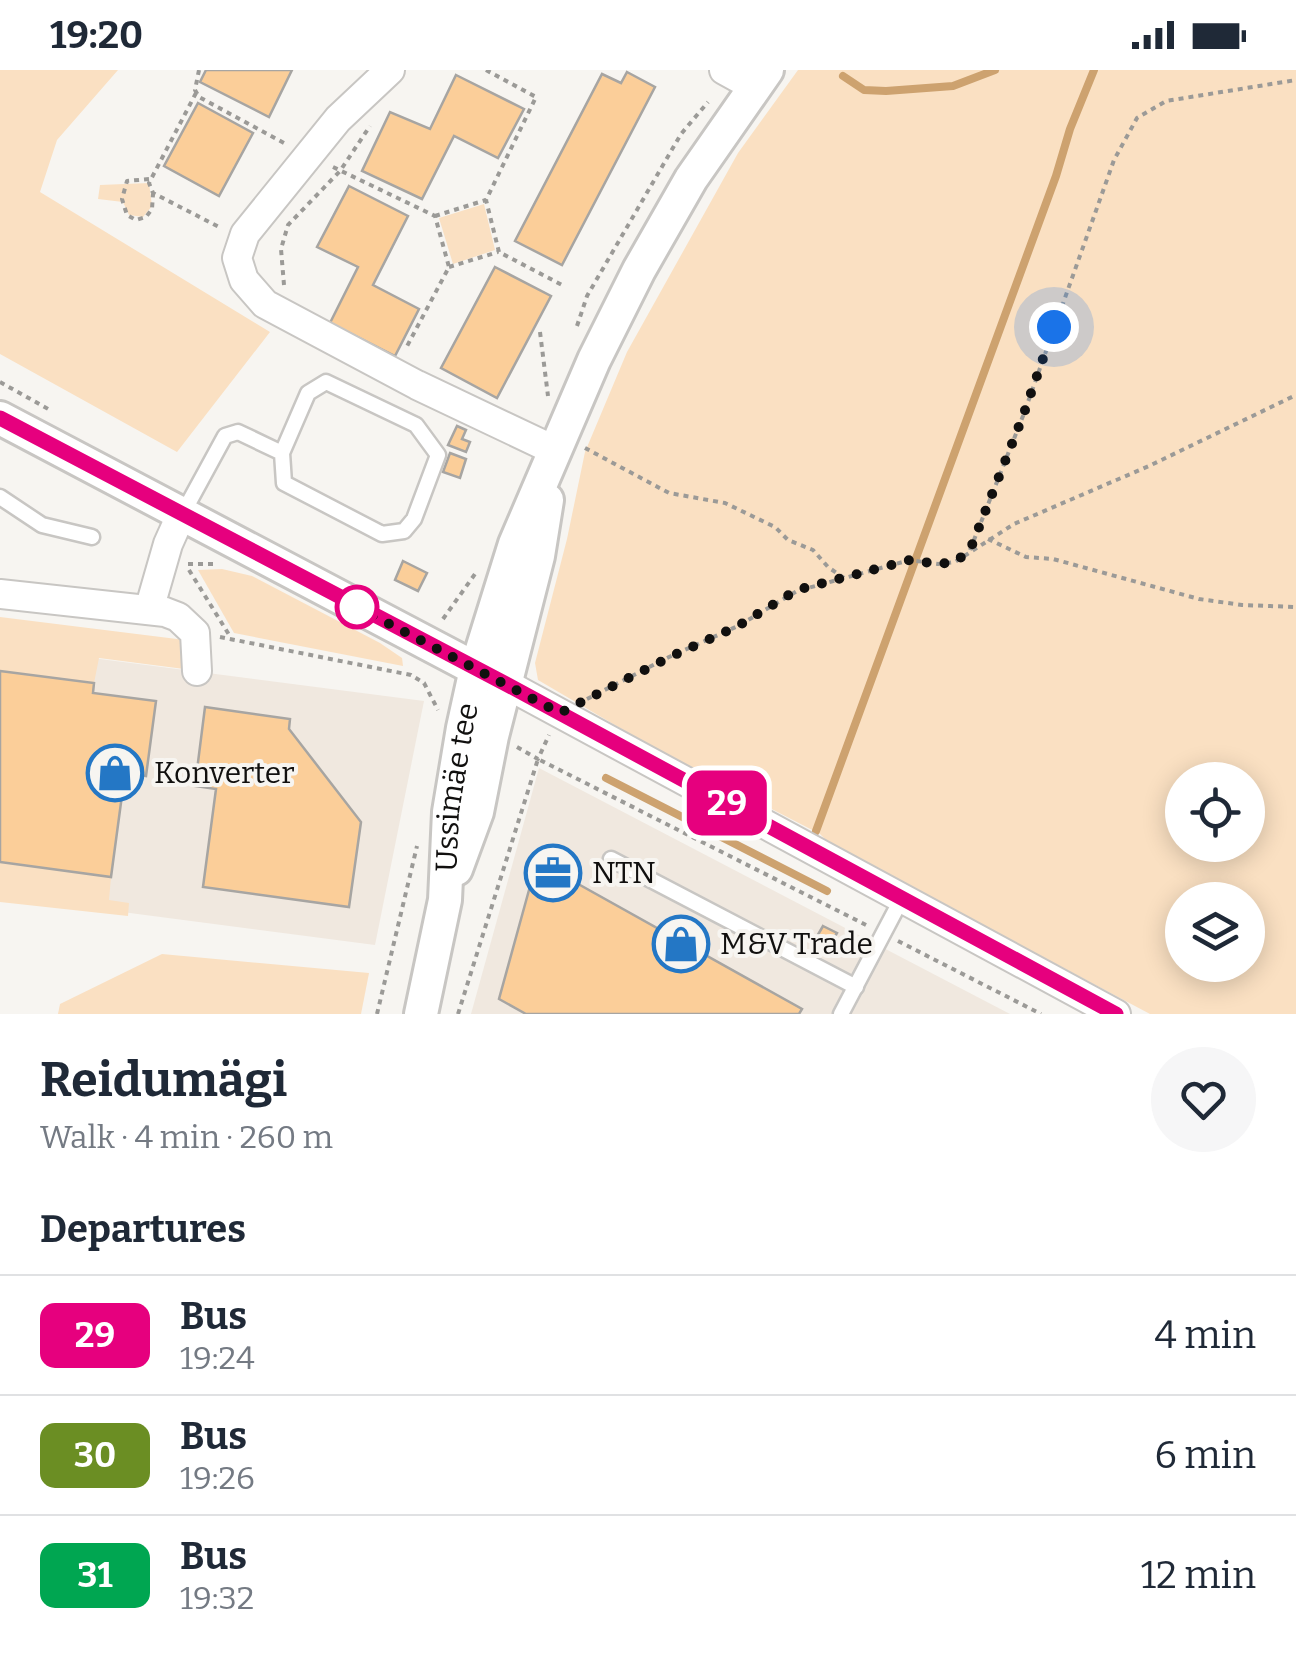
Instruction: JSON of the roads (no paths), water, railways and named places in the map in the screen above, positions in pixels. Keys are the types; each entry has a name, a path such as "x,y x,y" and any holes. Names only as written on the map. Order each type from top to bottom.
{"street":[{"path":"390,70 338,119 243,240 237,258 244,280 265,304 394,372 559,443"},
{"path":"724,70 760,78"},
{"name":"Ussimäe tee","path":"423,1013 444,900 450,812 491,676 515,544 639,270 691,179 760,78"},
{"path":"1,420 491,676 1116,1014"},
{"path":"150,610 181,516"},
{"path":"0,594 178,616 195,633 198,671"}],"lane":[{"path":"326,382 416,426 438,455 414,519 404,530 382,534 284,483 282,453 308,393 326,382"},
{"path":"181,516 224,436 238,432 282,453"},
{"path":"0,497 42,525 92,537"},
{"path":"610,860 856,987"},
{"path":"842,1014 902,898"}],"waterway":[{"path":"843,76 864,90 886,91 953,86 995,70"},
{"path":"816,831 1094,70"},
{"path":"606,778 827,891"}],"place":[{"name":"Konverter","path":"115,773"},
{"name":"NTN","path":"553,873"},
{"name":"M&V Trade","path":"681,944"}]}
